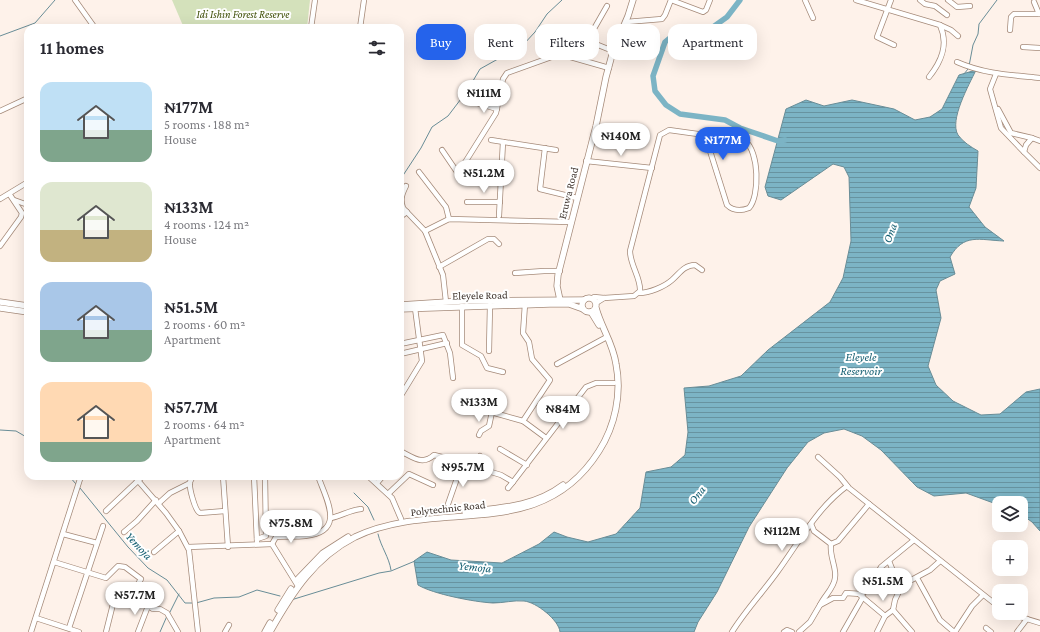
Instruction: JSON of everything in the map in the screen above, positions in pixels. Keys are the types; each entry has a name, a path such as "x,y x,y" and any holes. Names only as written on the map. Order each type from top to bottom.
{"main road":[{"name":"Eruwa Road","path":"626,22 633,0"},
{"name":"Eruwa Road","path":"560,302 557,286 560,271 611,60"},
{"path":"589,298 593,299 594,308 587,311 583,308 560,302 584,300 589,298"},
{"path":"583,308 582,305 584,300"},
{"path":"0,302 24,305"},
{"name":"Eleyele Road","path":"404,305 446,302 506,303"},
{"name":"Eleyele Road","path":"404,309 490,305 518,302 560,302"},
{"name":"Eleyele Road","path":"518,302 525,304 560,302"},
{"path":"0,308 24,311"},
{"name":"Polytechnic Road","path":"265,632 297,584 323,553 344,539 376,525 401,519 522,505 540,498 560,487 583,466 602,439 612,407 614,384 613,366 594,308"},
{"name":"Polytechnic Road","path":"270,632 297,584 326,556 347,542 365,533 402,523 522,509 553,496 577,478 591,463 605,440 612,422 618,394 617,369 613,349 594,308"}],"street":[{"path":"75,0 92,24"},
{"path":"311,24 314,0"},
{"path":"361,24 364,0"},
{"path":"626,22 662,19 665,16 671,0 703,12 707,8 710,0"},
{"path":"804,0 813,18"},
{"path":"856,0 940,25 951,30 958,36"},
{"path":"891,0 877,37 894,45"},
{"path":"920,0 925,4 935,6 947,15"},
{"path":"948,0 957,7 970,6"},
{"path":"1010,30 1011,17 1014,14 1040,14 1034,2"},
{"path":"597,24 607,6"},
{"path":"929,77 939,64 944,50 943,35 940,25"},
{"path":"1023,47 1040,48"},
{"path":"442,150 457,172 459,172 491,122 497,109 503,79 509,72 561,54 609,68"},
{"path":"957,62 976,70 996,74 1040,78"},
{"path":"996,74 990,89 1001,128 1040,168"},
{"path":"0,111 24,100"},
{"path":"477,103 497,109"},
{"path":"995,106 1011,133 1040,141"},
{"path":"638,293 640,286 631,261 630,251 662,132 669,130 743,140 750,148 756,168 755,195 749,208 740,210 733,209 728,205 705,135"},
{"path":"1024,152 1026,145 1032,138"},
{"path":"491,140 556,150"},
{"path":"499,216 503,142"},
{"path":"545,148 540,189 577,198"},
{"path":"586,161 652,168"},
{"path":"419,172 446,207 449,219"},
{"path":"478,173 501,173"},
{"path":"0,200 24,185"},
{"path":"404,192 406,186"},
{"path":"0,246 21,217 21,210 10,195"},
{"path":"14,200 24,204"},
{"path":"467,202 500,202"},
{"path":"404,209 424,232 443,275 446,302"},
{"path":"424,232 449,219 571,222"},
{"path":"439,267 490,238 494,239 499,244"},
{"path":"593,299 594,297 604,298 634,296 638,293 659,288 670,282 688,266 695,265 702,270"},
{"path":"515,273 544,270 560,271"},
{"path":"594,308 596,303 604,298"},
{"path":"523,421 550,380 532,359 530,342 523,334 525,304"},
{"path":"489,351 490,305"},
{"path":"462,306 462,345 481,356 486,367 503,372"},
{"path":"404,390 420,364 420,350 415,308"},
{"path":"404,343 442,334 447,343 453,378"},
{"path":"557,364 605,338"},
{"path":"404,353 447,343"},
{"path":"508,488 527,466 546,438 586,387 596,383 614,384"},
{"path":"473,408 523,421 546,438"},
{"path":"479,435 480,431 489,426 492,412"},
{"path":"500,449 527,466"},
{"path":"404,453 425,461 430,460 434,455 470,467 501,475 513,482"},
{"path":"470,467 480,456"},
{"path":"818,457 840,477 847,486 992,601"},
{"path":"448,504 462,464"},
{"path":"404,479 409,474 433,485"},
{"path":"31,632 80,480"},
{"path":"106,511 138,480 158,502 179,531 188,547 192,567 193,600 198,632"},
{"path":"223,480 228,547"},
{"path":"254,480 258,545"},
{"path":"257,539 265,538 266,536 265,480"},
{"path":"272,544 276,537 305,536 323,531 330,524 331,518 319,480"},
{"path":"373,480 396,504 401,519"},
{"path":"388,494 403,480"},
{"path":"124,532 158,502 170,493 190,482 194,504 198,513 225,511"},
{"path":"732,632 778,572 811,524 829,501 847,486"},
{"path":"831,544 838,541 869,504"},
{"path":"331,518 340,516 351,510 361,509"},
{"path":"799,632 811,620 833,586 836,577 832,563 831,544 814,531 811,524"},
{"path":"69,628 103,526"},
{"path":"154,552 179,531"},
{"path":"63,534 97,544"},
{"path":"843,632 862,596 869,589 881,567 914,540"},
{"path":"272,544 297,584"},
{"path":"188,547 228,547 272,544"},
{"path":"889,561 895,576 902,584"},
{"path":"877,632 885,616 893,610 895,600 902,584 916,578 940,561"},
{"path":"54,562 106,578 118,566 125,567 141,579 132,595 153,609 160,609 168,614 178,632"},
{"path":"916,578 940,620 954,632 972,606 983,594"},
{"path":"106,632 116,592"},
{"path":"820,605 833,598 843,598 846,593 862,596 885,616"},
{"path":"138,632 148,606"},
{"path":"893,610 912,632"},
{"path":"36,618 79,632"},
{"path":"1028,619 1040,623"},
{"path":"1017,632 1026,620"},
{"path":"225,632 229,625"},
{"path":"986,628 991,632"},
{"path":"784,632 787,630 792,632"}],"green space":[{"name":"Idi Ishin Forest Reserve","path":"172,0 310,0 307,24 182,24"}],"water":[{"name":"Eleyele Reservoir","path":"976,70 961,102 956,121 958,135 962,140 978,151 976,188 969,207 985,227 1004,241 980,239 967,241 955,249 950,257 955,274 940,281 936,290 941,318 928,366 936,385 953,401 981,415 1000,414 1026,392 1040,389 1040,531 1028,519 1028,496 992,496 992,502 966,493 934,496 917,487 881,450 862,436 844,429 824,433 808,442 787,468 749,527 717,592 698,622 694,632 560,632 556,622 546,612 529,602 516,601 493,603 475,601 443,594 418,585 414,561 427,552 451,560 502,563 539,544 554,532 588,542 616,534 640,508 646,472 671,467 685,455 688,432 684,388 709,386 741,376 768,350 830,302 843,278 851,241 849,177 844,167 833,164 781,200 768,196 765,187 786,109 806,100 824,106 852,100 894,109 915,120 930,117 942,109 959,75"}],"waterway":[{"path":"32,24 35,23 55,0"},
{"path":"404,174 421,148 432,127 448,116 467,91 480,69 523,45 535,32 547,14 562,0"},
{"name":"Ona","path":"740,0 727,17 713,27 677,32 665,42 653,76 655,91 666,105 680,114 725,120 740,128 778,141 785,140"},
{"path":"969,66 973,45 978,34 979,24 997,0"},
{"path":"0,36 24,27"},
{"path":"964,74 968,69"},
{"name":"Yemoja","path":"0,430 16,431 24,436"},
{"name":"Yemoja","path":"72,480 76,484"},
{"name":"Yemoja","path":"80,488 128,547 148,568 167,580 185,603 193,603"},
{"path":"354,493 368,507 374,520"},
{"path":"378,534 391,570"},
{"name":"Yemoja","path":"291,600 379,573 391,571 415,561"},
{"name":"Yemoja","path":"196,603 214,598 239,597 257,590 280,596"},
{"path":"169,614 179,594"},
{"path":"160,632 167,616"}]}
